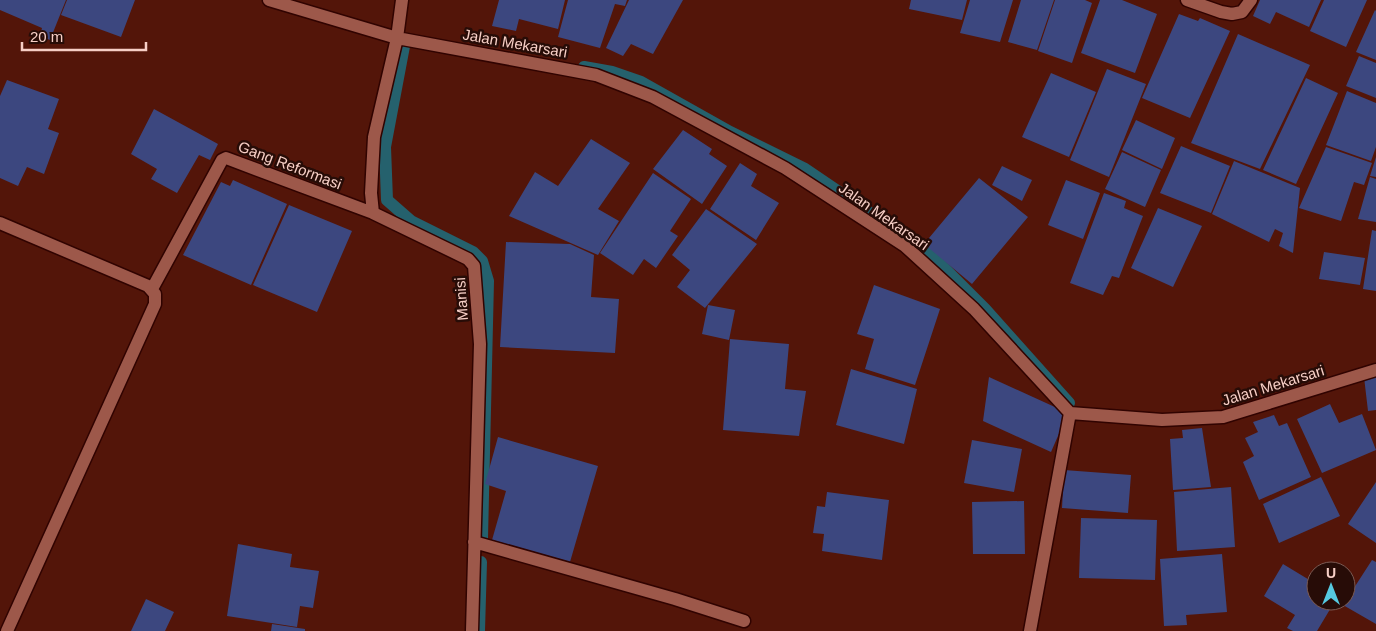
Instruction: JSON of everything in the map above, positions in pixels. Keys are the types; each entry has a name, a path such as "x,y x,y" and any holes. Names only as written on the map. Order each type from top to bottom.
{"street":[{"name":"Jalan Mekarsari","path":"269,0 397,38 596,75 653,97 785,168 905,246 974,309 1070,413 1162,420 1224,417 1376,370"},
{"path":"373,213 371,193 374,138 397,38 402,0"},
{"path":"1187,0 1232,14 1242,12 1251,0"},
{"name":"Gang Reformasi","path":"152,289 222,160 226,158 373,213"},
{"name":"Manisi","path":"373,213 468,259 474,266 480,344 472,631"},
{"path":"0,223 148,286 152,289 155,304 7,631"},
{"path":"1030,631 1070,413"},
{"path":"474,542 675,599 744,621"}],"building":[{"path":"0,0 66,0 50,40 40,36 42,28 0,10"},
{"path":"67,0 135,0 121,37 61,15"},
{"path":"499,0 565,0 558,29 519,19 516,31 492,26"},
{"path":"568,0 627,0 625,6 615,4 600,48 558,37"},
{"path":"629,0 683,0 653,54 631,44 623,56 606,48"},
{"path":"911,0 967,0 962,20 909,9"},
{"path":"970,0 1013,0 1000,42 960,33"},
{"path":"1021,0 1054,0 1037,50 1008,42"},
{"path":"1055,0 1085,0 1092,3 1072,63 1038,51"},
{"path":"1100,0 1122,0 1157,14 1135,73 1081,53"},
{"path":"1260,0 1321,0 1309,27 1276,12 1270,24 1253,16"},
{"path":"1324,0 1367,0 1346,47 1310,31"},
{"path":"1376,11 1376,60 1356,52"},
{"path":"1179,14 1198,21 1200,18 1230,31 1190,118 1142,98"},
{"path":"1238,34 1310,65 1260,169 1191,143"},
{"path":"1359,56 1376,63 1376,98 1346,86"},
{"path":"1107,69 1146,84 1109,177 1070,160"},
{"path":"1051,73 1096,92 1069,157 1022,137"},
{"path":"1306,78 1338,93 1296,184 1263,170"},
{"path":"7,80 59,99 48,129 59,133 44,174 27,167 18,186 0,178 0,96"},
{"path":"1347,91 1376,103 1376,147 1371,161 1326,145"},
{"path":"154,109 218,144 210,160 199,155 177,193 151,179 157,169 131,154"},
{"path":"1136,120 1175,138 1162,169 1122,150"},
{"path":"683,130 712,149 709,154 727,166 702,204 653,169"},
{"path":"591,139 630,163 598,209 619,221 598,255 509,216 535,172 558,186"},
{"path":"1181,146 1230,166 1211,213 1160,193"},
{"path":"1326,147 1372,163 1364,185 1354,182 1341,221 1299,208"},
{"path":"1122,152 1161,170 1145,207 1105,189"},
{"path":"1376,157 1376,177 1370,176"},
{"path":"1234,161 1300,188 1293,253 1279,246 1283,233 1275,229 1269,242 1212,214"},
{"path":"740,163 757,174 751,186 779,203 756,240 710,209"},
{"path":"1002,166 1032,180 1022,201 992,185"},
{"path":"653,173 691,199 670,231 678,236 656,268 644,259 633,275 600,253"},
{"path":"1370,177 1376,179 1376,222 1358,219"},
{"path":"979,178 1028,217 972,284 924,244"},
{"path":"233,180 287,204 251,285 183,255 221,182 230,186"},
{"path":"1066,180 1100,193 1083,239 1048,225"},
{"path":"1104,193 1126,201 1124,208 1143,216 1119,278 1112,276 1103,295 1070,283"},
{"path":"289,205 352,231 317,312 253,285"},
{"path":"1158,208 1202,226 1173,287 1131,268"},
{"path":"706,209 757,244 705,308 677,287 690,270 672,255"},
{"path":"1372,230 1376,231 1376,291 1363,289"},
{"path":"506,242 570,244 594,255 591,297 619,299 615,353 500,347"},
{"path":"1324,252 1365,258 1360,285 1319,279"},
{"path":"874,285 940,309 915,385 865,369 874,339 857,334"},
{"path":"708,305 735,310 729,340 702,334"},
{"path":"730,339 789,344 785,389 806,391 799,436 723,430"},
{"path":"851,369 917,389 904,444 836,425"},
{"path":"1376,376 1376,410 1368,411 1364,377"},
{"path":"989,377 1068,413 1051,452 983,421"},
{"path":"1330,404 1339,423 1362,414 1376,450 1322,473 1297,419"},
{"path":"1274,415 1279,426 1287,423 1311,477 1259,500 1243,462 1254,456 1245,438 1258,432 1253,422"},
{"path":"1202,428 1211,487 1173,490 1170,439 1183,438 1182,430"},
{"path":"498,437 598,466 570,562 492,540 506,491 485,484"},
{"path":"972,440 1022,449 1014,492 964,483"},
{"path":"1064,470 1131,475 1128,513 1062,508"},
{"path":"1321,477 1340,516 1279,543 1263,504"},
{"path":"1376,482 1376,543 1348,524"},
{"path":"1231,487 1235,547 1177,551 1174,492"},
{"path":"827,492 889,500 882,560 822,551 824,534 813,533 817,506 825,507"},
{"path":"1024,501 1025,554 973,554 972,502"},
{"path":"1081,518 1157,520 1155,580 1079,578"},
{"path":"238,544 292,554 290,567 319,571 313,608 300,606 297,627 227,616"},
{"path":"1222,554 1227,612 1186,615 1187,625 1164,626 1160,559"},
{"path":"1372,560 1376,562 1376,624 1353,611 1356,611 1356,585"},
{"path":"1283,564 1306,578 1306,611 1329,611 1317,631 1293,631 1287,628 1295,615 1264,596"},
{"path":"146,599 174,612 165,631 131,631"},
{"path":"272,624 305,629 305,631 271,631"}],"waterway":[{"path":"405,41 385,147 387,200 411,221 473,252 482,261 488,281 482,538"},
{"path":"584,67 612,72 641,82 730,132 805,169 917,245 933,257 985,309 1069,403"},
{"path":"479,631 481,562"}]}
